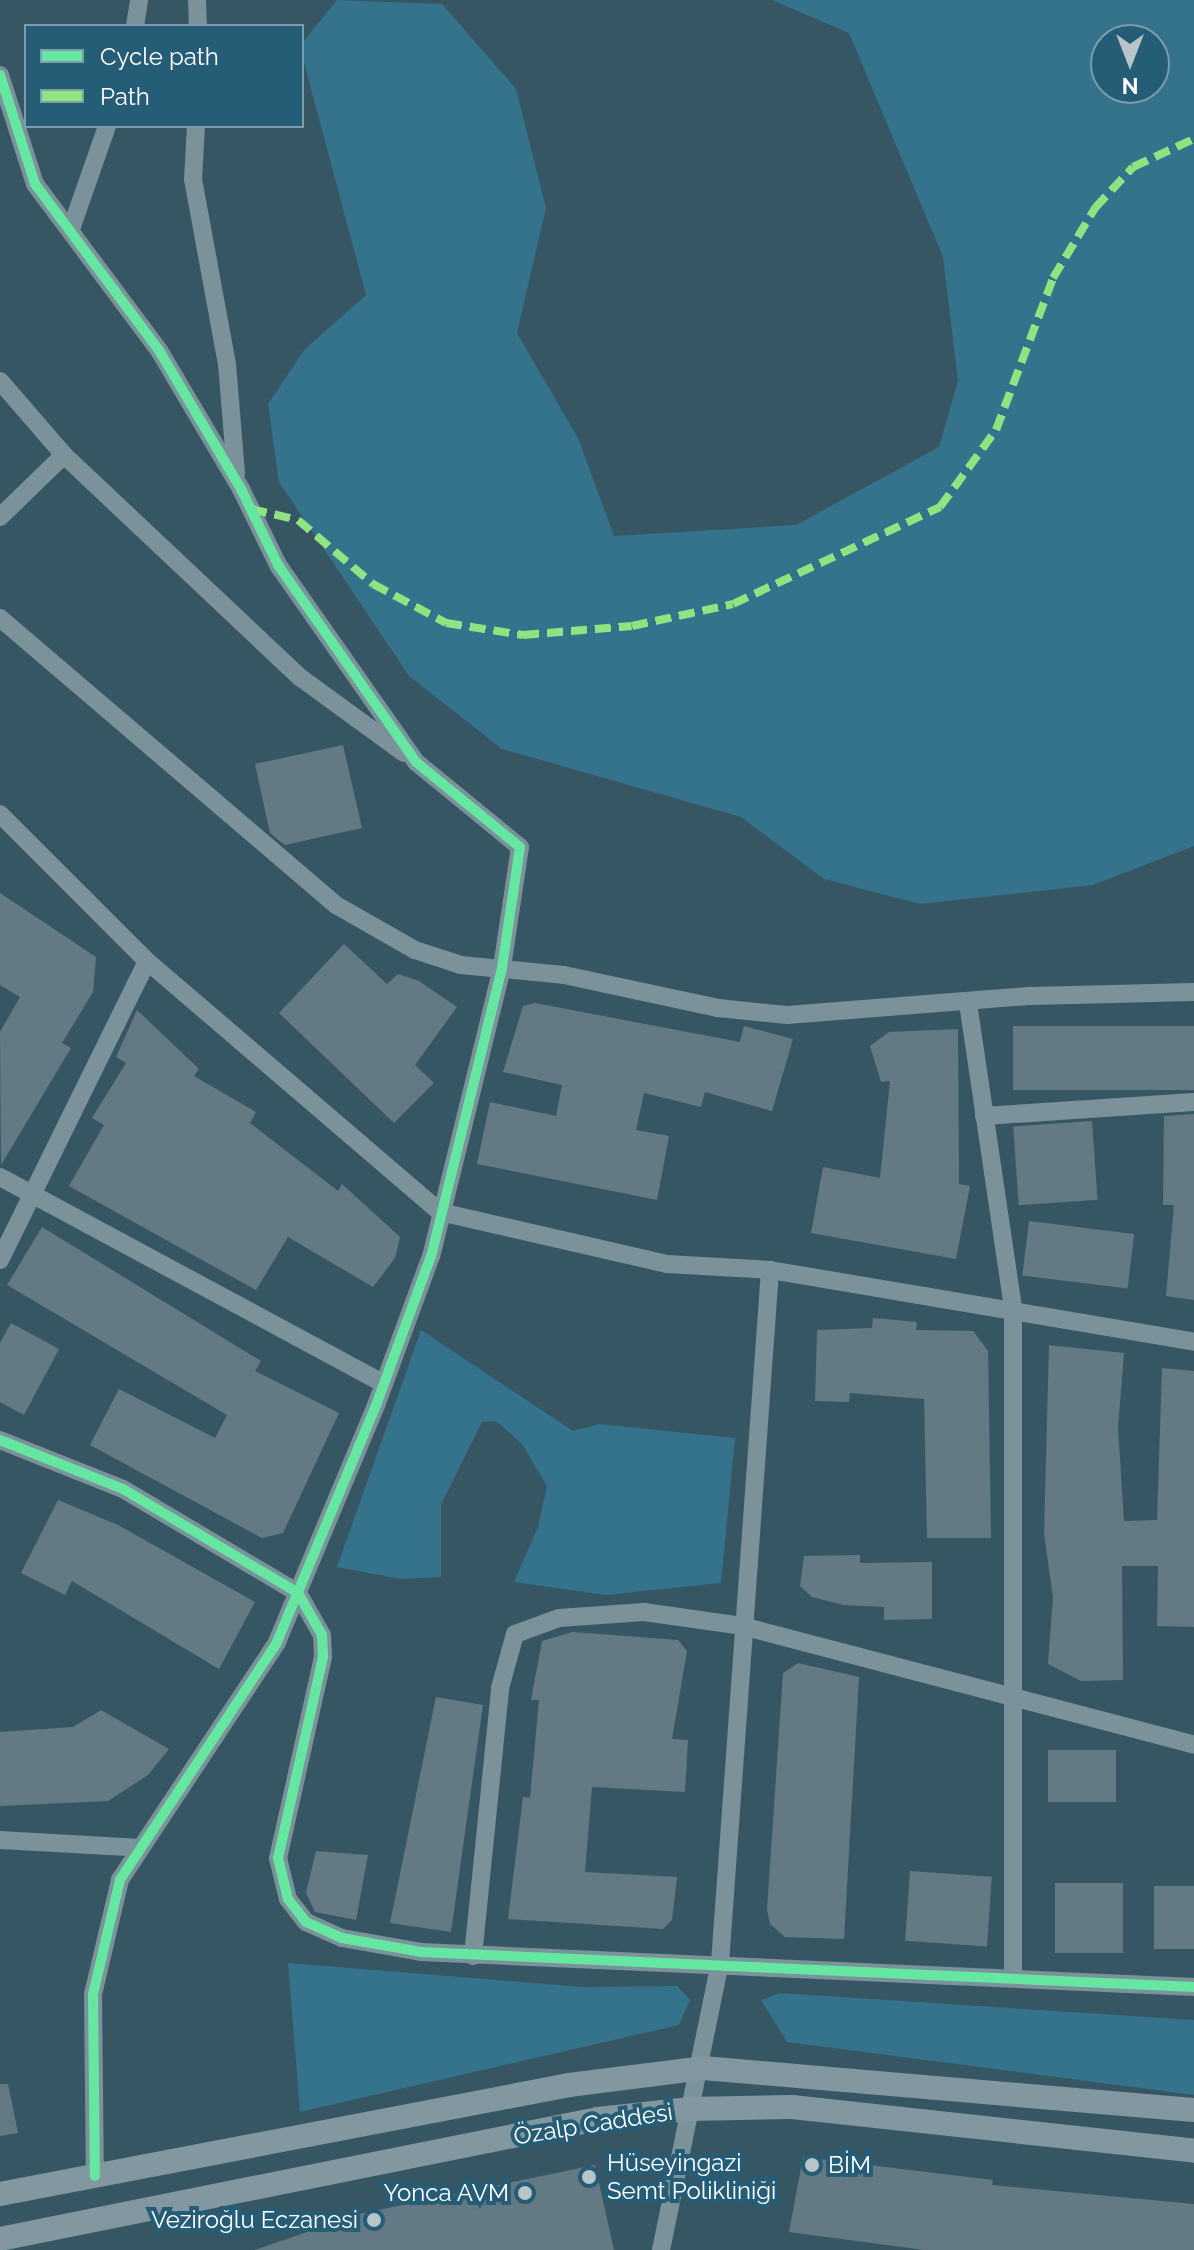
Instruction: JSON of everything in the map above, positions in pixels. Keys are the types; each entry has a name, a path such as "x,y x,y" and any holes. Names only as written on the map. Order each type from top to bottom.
{"main road":[{"name":"Özalp Caddesi","path":"0,2194 569,2085 703,2068 1194,2110"},
{"name":"Özalp Caddesi","path":"0,2239 598,2119 690,2109 792,2107 1194,2151"}],"street":[{"path":"135,24 139,0"},
{"path":"197,0 198,24"},
{"path":"0,75 35,184 160,352 237,481 278,565 416,762"},
{"path":"71,229 106,128"},
{"path":"196,128 193,179 227,364 237,481"},
{"path":"0,381 64,455 301,678 416,762 520,847 502,968 431,1256 384,1384 276,1644 120,1880 93,1994 95,2176"},
{"path":"0,517 64,455"},
{"path":"0,618 336,905 415,950 502,968 787,1015 1194,992"},
{"path":"0,814 147,961 440,1212 667,1264 770,1270 1194,1342"},
{"path":"0,1260 147,961"},
{"path":"968,1003 1013,1309 1009,1694 1013,1978"},
{"path":"984,1116 1194,1102"},
{"path":"0,1177 384,1384"},
{"path":"661,2250 690,2109 703,2068 720,1963 770,1270"},
{"path":"0,1440 123,1489 298,1593 322,1635 323,1657 278,1858 288,1899 306,1922 342,1938 473,1956 720,1963 1194,1987"},
{"path":"473,1956 500,1688 515,1634 559,1618 644,1612 742,1626 1194,1745"},
{"path":"0,1840 141,1848"}],"shaded area":[{"path":"337,0 442,4 516,89 546,208 517,333 578,438 614,536 796,525 939,447 958,381 943,257 849,33 772,0 1194,0 1194,846 1093,885 920,904 824,879 741,817 502,749 409,676 279,482 268,404 304,350 366,295 304,62 304,41"},
{"path":"421,1330 573,1431 599,1424 735,1438 721,1583 606,1595 514,1582 538,1527 547,1486 522,1444 496,1421 482,1422 441,1505 441,1577 401,1579 337,1567"},
{"path":"288,1963 582,1987 677,1986 690,2000 679,2025 300,2112"},
{"path":"780,1993 1194,2020 1194,2095 787,2042 761,2000"}],"building":[{"path":"343,745 362,828 285,845 270,833 255,764"},
{"path":"0,893 96,957 93,992 62,1043 71,1048 1,1165 0,1032 20,997 0,985"},
{"path":"344,944 387,984 398,974 419,981 457,1007 415,1065 434,1083 394,1123 279,1013"},
{"path":"535,1003 740,1042 744,1026 793,1039 772,1111 705,1092 701,1107 644,1093 636,1130 669,1136 657,1200 477,1164 490,1102 556,1116 562,1085 503,1072 523,1006"},
{"path":"137,1010 199,1069 194,1076 256,1112 250,1123 338,1191 342,1184 400,1237 395,1258 373,1287 288,1237 256,1290 69,1186 104,1125 92,1118 126,1063 116,1057"},
{"path":"1013,1026 1194,1026 1194,1090 1013,1090"},
{"path":"958,1029 959,1184 970,1186 956,1259 811,1233 823,1167 880,1178 890,1081 881,1082 870,1046 889,1032"},
{"path":"1194,1114 1194,1300 1166,1296 1174,1205 1163,1205 1164,1116"},
{"path":"1092,1121 1098,1200 1019,1205 1013,1127"},
{"path":"1029,1221 1134,1234 1128,1289 1022,1276"},
{"path":"42,1227 261,1361 255,1371 339,1413 283,1533 262,1538 90,1445 119,1389 215,1438 227,1415 7,1285"},
{"path":"873,1318 917,1322 916,1330 973,1331 988,1351 991,1538 927,1538 924,1399 850,1393 849,1402 815,1401 817,1330 872,1328"},
{"path":"11,1323 59,1349 24,1415 0,1402 0,1343"},
{"path":"1049,1345 1124,1353 1118,1428 1124,1521 1157,1520 1162,1368 1194,1371 1194,1627 1157,1626 1158,1566 1122,1566 1123,1680 1081,1681 1048,1664 1053,1597 1044,1534"},
{"path":"58,1500 118,1525 255,1602 219,1669 72,1581 65,1595 21,1573"},
{"path":"860,1555 860,1563 932,1562 932,1619 884,1620 884,1607 843,1605 812,1597 800,1586 804,1556"},
{"path":"573,1632 678,1640 687,1651 672,1739 688,1740 685,1792 592,1787 585,1872 677,1877 672,1920 663,1929 508,1919 523,1797 530,1798 539,1700 531,1700 542,1641"},
{"path":"798,1663 859,1677 844,1939 785,1937 770,1924 767,1910 783,1673"},
{"path":"436,1697 483,1705 451,1932 390,1923"},
{"path":"101,1710 169,1749 148,1775 108,1801 0,1806 0,1732 73,1727"},
{"path":"1048,1750 1116,1750 1116,1802 1048,1802"},
{"path":"316,1851 368,1855 356,1920 315,1912 306,1893"},
{"path":"910,1871 992,1877 987,1947 905,1941"},
{"path":"1055,1883 1123,1883 1123,1953 1055,1953"},
{"path":"1154,1886 1194,1886 1194,1949 1154,1949"},
{"path":"0,2084 8,2084 18,2133 0,2136"},
{"path":"803,2157 993,2180 992,2185 1194,2204 1194,2250 924,2250 789,2232"},
{"path":"595,2165 614,2250 255,2250 359,2214"}],"marked path":[{"path":"251,509 298,520 373,584 446,623 523,635 632,626 733,604 940,507 996,430 1053,278 1095,208 1133,167 1194,139"}],"cycle path":[{"path":"0,75 35,184 160,352 241,489 278,565 416,762 520,847 502,968 431,1256 377,1403 276,1644 120,1880 93,1994 95,2176"},
{"path":"0,1440 123,1489 298,1593 322,1635 323,1657 278,1858 288,1899 306,1922 342,1938 421,1952 1194,1987"}],"place":[{"name":"BİM","path":"812,2165"},
{"name":"Hüseyingazi Semt Polikliniği","path":"589,2177"},
{"name":"Yonca AVM","path":"525,2193"},
{"name":"Veziroğlu Eczanesi","path":"374,2220"}]}
